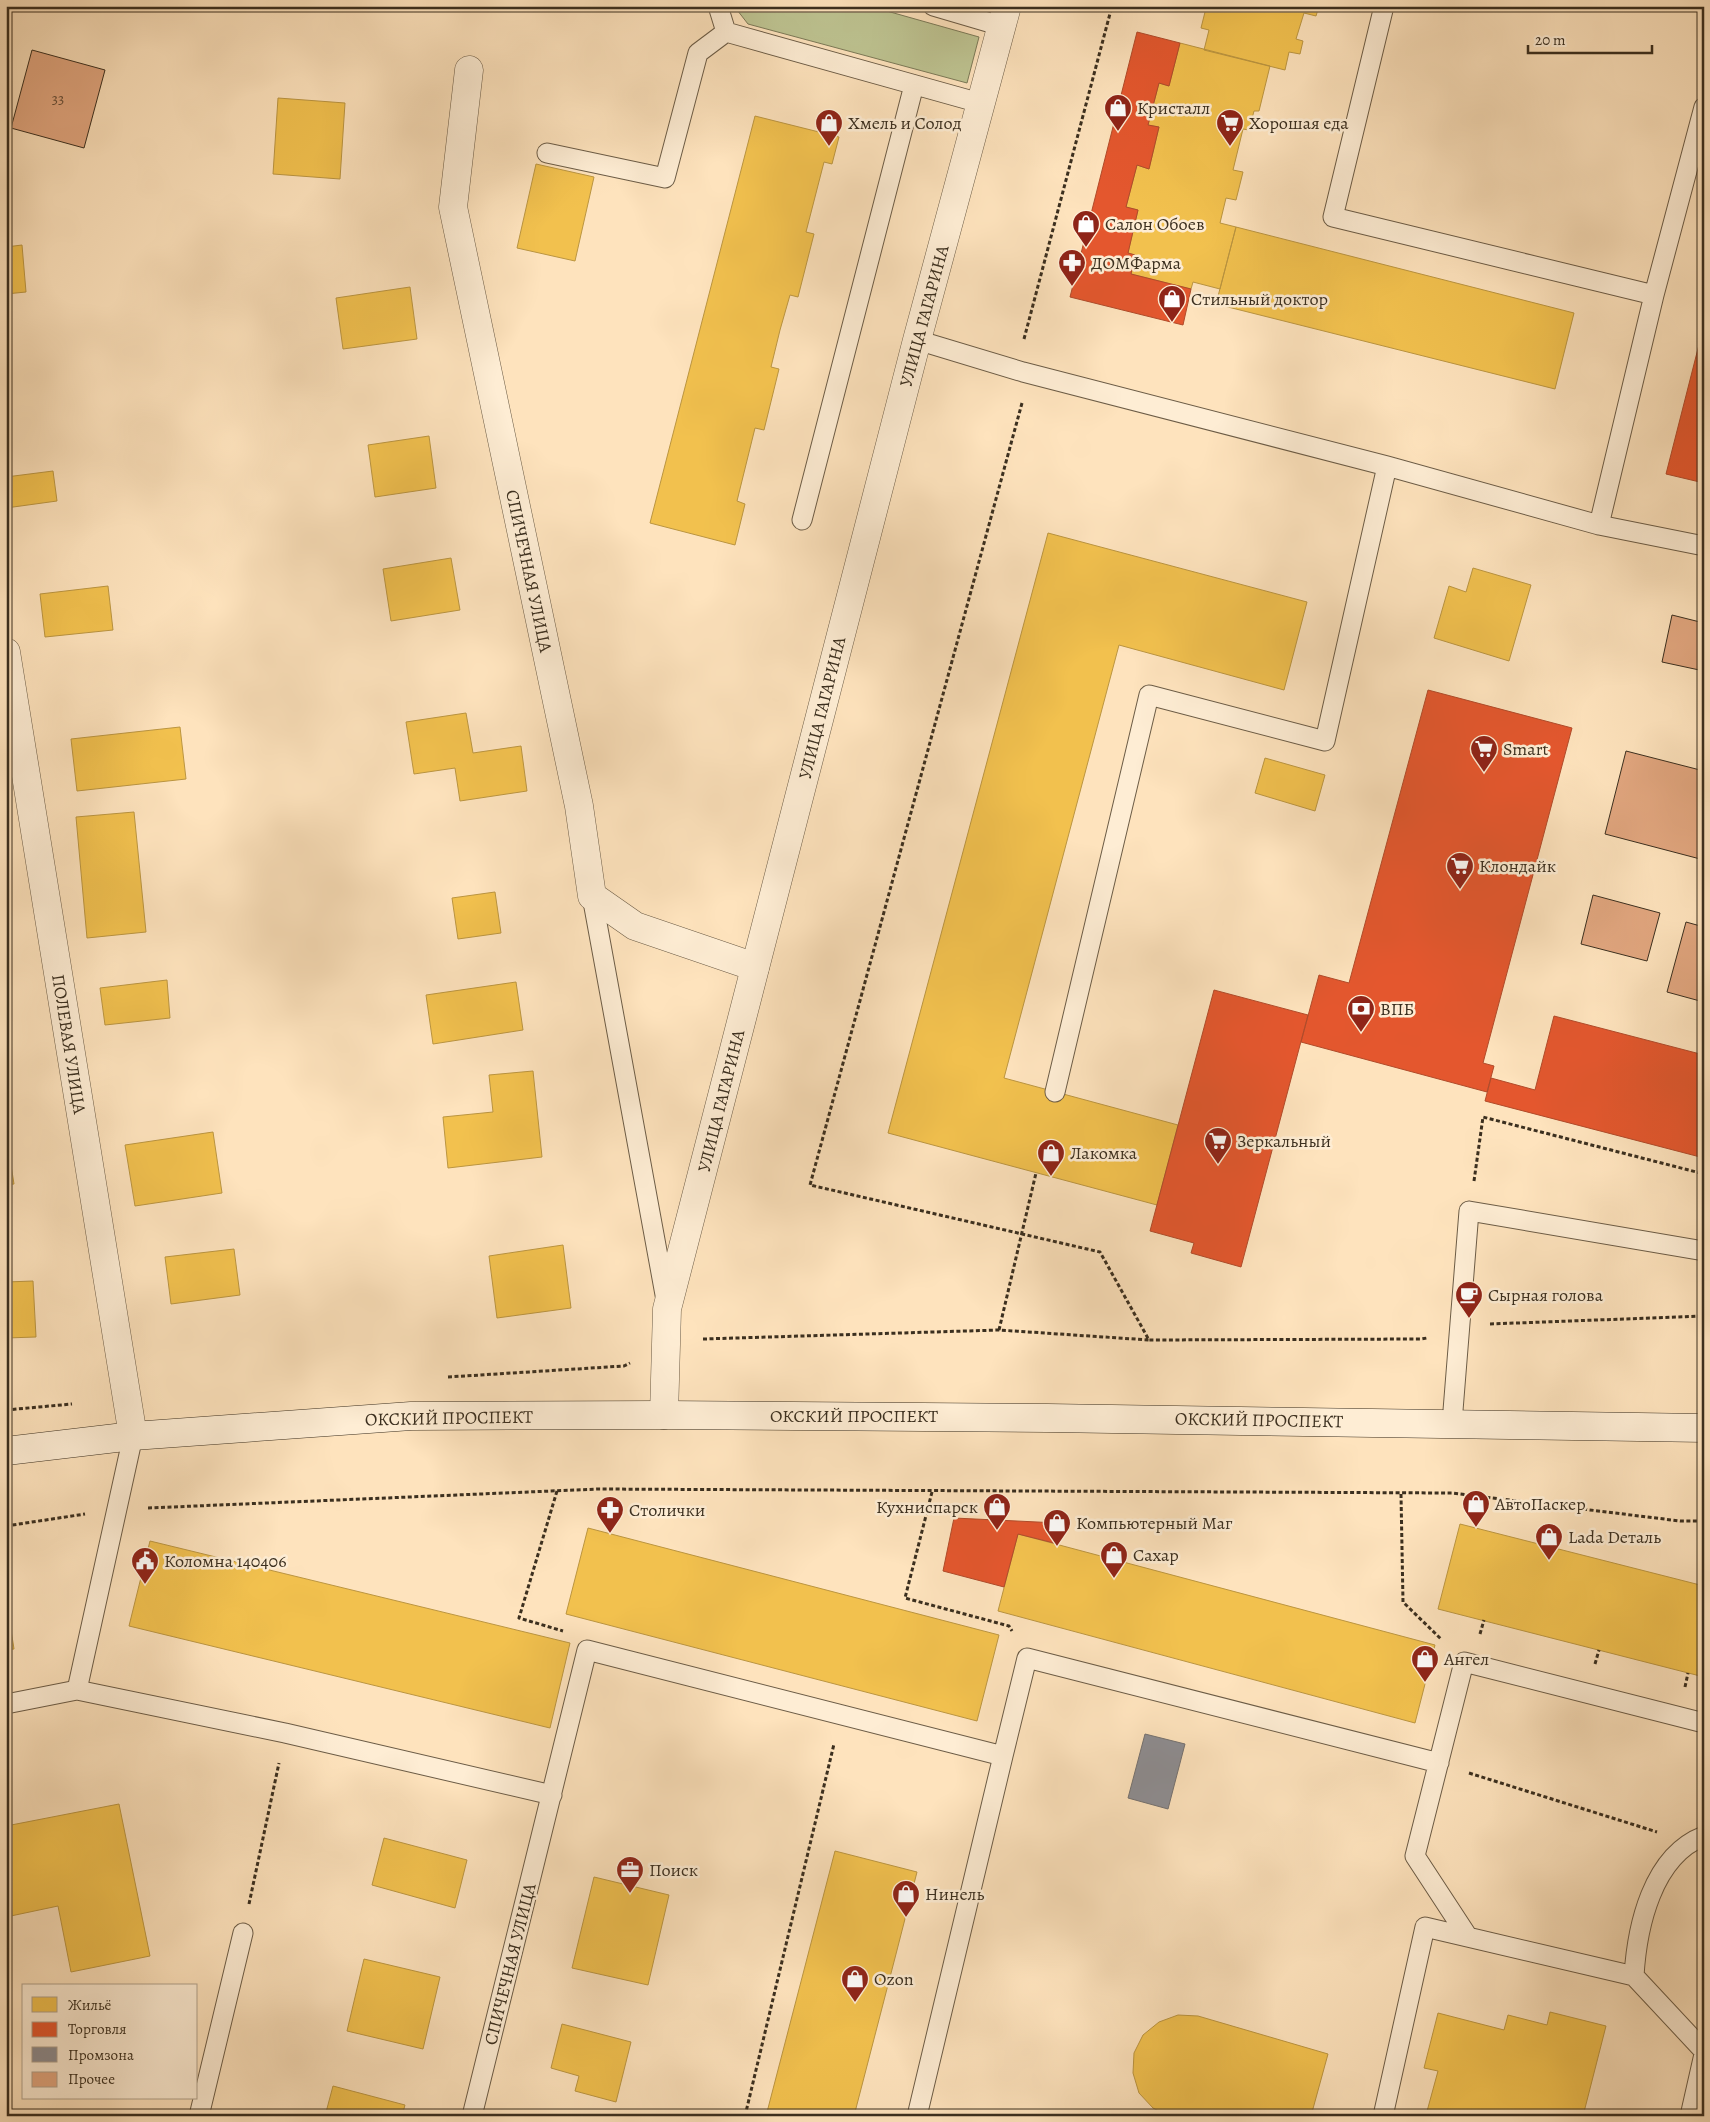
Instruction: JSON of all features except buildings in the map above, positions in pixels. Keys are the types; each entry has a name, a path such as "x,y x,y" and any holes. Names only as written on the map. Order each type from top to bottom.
{"street":[{"name":"УЛИЦА ГАГАРИНА","path":"664,1415 667,1309 917,340 1004,16"},
{"name":"СПИЧЕЧНАЯ УЛИЦА","path":"469,70 453,206 579,806 592,896"},
{"name":"ПОЛЕВАЯ УЛИЦА","path":"6,652 133,1436"},
{"path":"592,896 635,926 755,967"},
{"name":"ОКСКИЙ ПРОСПЕКТ","path":"6,1451 133,1436 411,1416 664,1415 1452,1423 1704,1428"}],"lane":[{"path":"718,6 726,32"},
{"path":"934,6 1004,16"},
{"path":"1384,6 1333,217 1654,295"},
{"path":"726,32 980,103"},
{"path":"547,153 665,178 698,52 726,32"},
{"path":"802,520 914,85"},
{"path":"1599,524 1654,295 1704,107"},
{"path":"917,340 1023,372 1387,466 1599,524 1704,546"},
{"path":"1055,1092 1149,695 1325,741 1387,466"},
{"path":"592,896 667,1309"},
{"path":"1452,1423 1469,1211 1704,1251"},
{"path":"78,1690 133,1436"},
{"path":"587,1650 1003,1756"},
{"name":"СПИЧЕЧНАЯ УЛИЦА","path":"472,2116 587,1650"},
{"path":"917,2116 1027,1658 1439,1763"},
{"path":"1468,1937 1414,1856 1464,1662 1704,1723"},
{"path":"6,1704 78,1690 285,1733 552,1795"},
{"path":"1634,1976 1636,1941 1654,1882 1696,1839"},
{"path":"1383,2116 1425,1927 1634,1976 1704,2052 1690,2116"},
{"path":"199,2116 243,1932"}],"path":[{"path":"1469,1211 1482,1118 1704,1174"},
{"path":"999,1330 1036,1173"},
{"path":"438,1378 624,1366 666,1341 999,1330 1149,1340"},
{"path":"6,1410 126,1400"},
{"path":"6,1526 117,1509 609,1489 1452,1493 1680,1521 1704,1521"},
{"path":"557,1491 519,1618 571,1634 587,1650"},
{"path":"932,1492 905,1598 1009,1626 1027,1658"},
{"path":"1401,1494 1403,1602 1464,1662"},
{"path":"745,2116 841,1714"},
{"path":"243,1932 285,1733"},
{"path":"1439,1763 1696,1839"}],"green space":[{"path":"734,6 869,6 979,37 967,83 748,24"}],"place":[{"name":"Кристалл","path":"1118,132"},
{"name":"Хмель и Солод","path":"829,147"},
{"name":"Хорошая еда","path":"1230,147"},
{"name":"Салон Обоев","path":"1086,248"},
{"name":"ДОМФарма","path":"1072,287"},
{"name":"Стильный доктор","path":"1172,323"},
{"name":"Smart","path":"1484,773"},
{"name":"Клондайк","path":"1460,890"},
{"name":"ВПБ","path":"1361,1033"},
{"name":"Зеркальный","path":"1218,1165"},
{"name":"Лакомка","path":"1051,1177"},
{"name":"Сырная голова","path":"1469,1319"},
{"name":"АвтоПаскер","path":"1476,1528"},
{"name":"Кухниспарск","path":"997,1531"},
{"name":"Столички","path":"610,1534"},
{"name":"Компьютерный Маг","path":"1057,1547"},
{"name":"Lada Dеталь","path":"1549,1561"},
{"name":"Сахар","path":"1114,1579"},
{"name":"Коломна 140406","path":"145,1585"},
{"name":"Ангел","path":"1425,1683"},
{"name":"Поиск","path":"630,1894"},
{"name":"Нинель","path":"906,1918"},
{"name":"Ozon","path":"855,2003"}]}
